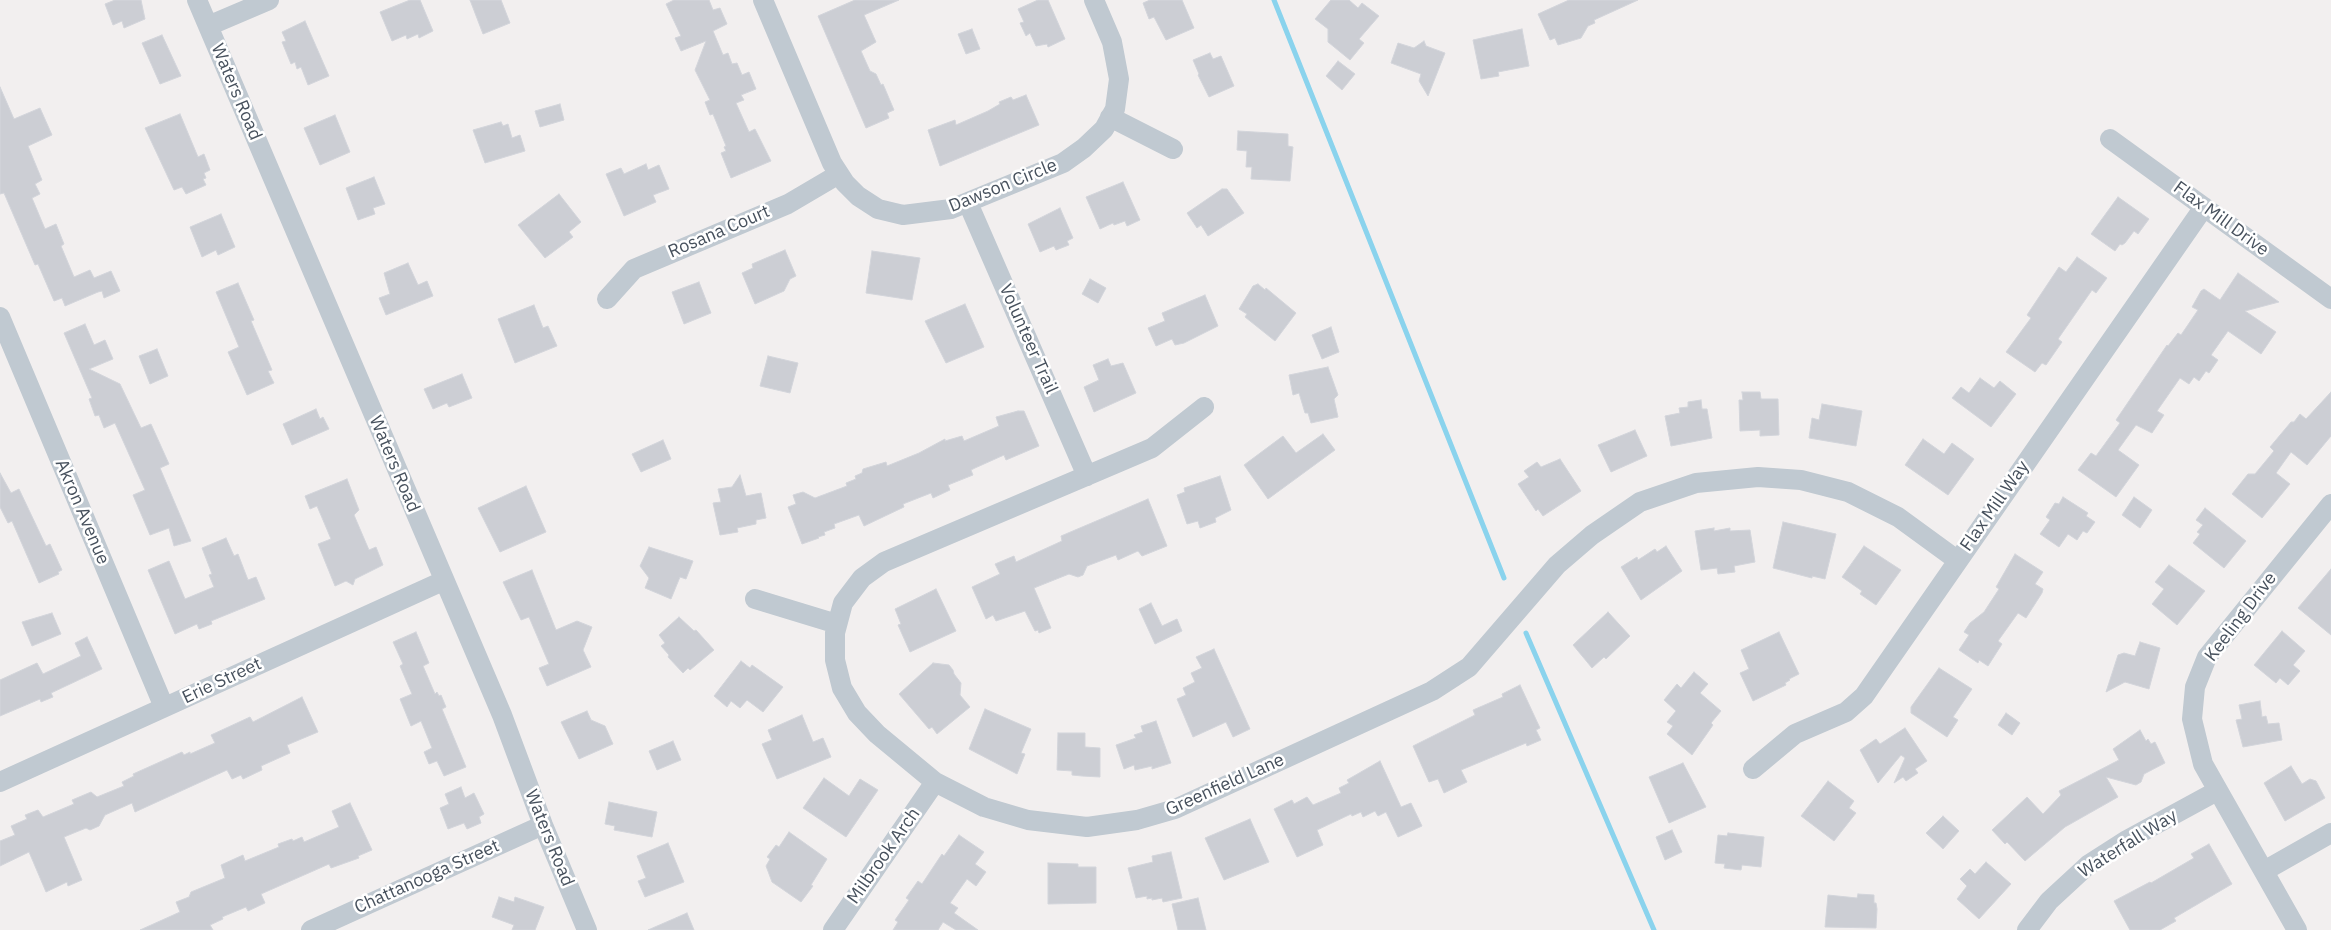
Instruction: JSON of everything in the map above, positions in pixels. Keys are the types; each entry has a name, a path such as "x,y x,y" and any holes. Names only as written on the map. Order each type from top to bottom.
{"street":[{"name":"Waters Road","path":"197,0 502,715 542,825 587,930"},
{"path":"208,26 269,0"},
{"name":"Dawson Circle","path":"763,0 832,164 858,196 878,209 903,215 928,214 951,209 1063,163 1084,148 1104,129 1115,108 1119,79 1112,42 1094,0"},
{"path":"1110,117 1173,149"},
{"name":"Flax Mill Drive","path":"2110,139 2331,299"},
{"name":"Rosana Court","path":"607,299 634,269 788,204 839,174"},
{"name":"Volunteer Trail","path":"968,202 1087,476"},
{"name":"Flax Mill Way","path":"1753,769 1794,734 1846,712 1864,696 2204,207"},
{"name":"Akron Avenue","path":"0,317 164,707"},
{"name":"Greenfield Lane","path":"1204,407 1152,448 884,562 862,578 843,603 835,633 835,660 842,688 857,713 877,734 936,782 984,807 1038,821 1087,826 1137,820 1175,809 1432,691 1469,667 1556,565 1592,535 1640,502 1696,484 1766,478 1801,480 1848,492 1898,516 1957,560"},
{"name":"Keeling Drive","path":"2298,930 2203,764 2193,730 2192,719 2199,677 2207,657 2331,504"},
{"name":"Erie Street","path":"0,782 444,581"},
{"path":"755,599 837,624"},
{"name":"Milbrook Arch","path":"833,930 936,782"},
{"name":"Waterfall Way","path":"2028,930 2049,901 2088,865 2127,840 2217,791"},
{"name":"Chattanooga Street","path":"311,930 542,825"},
{"path":"2264,871 2331,833"}],"building":[{"path":"115,0 141,0 145,19 124,28 122,21 113,25 105,4"},
{"path":"410,0 420,0 433,31 419,38 418,34 407,39 406,35 392,41 380,12"},
{"path":"470,0 501,0 510,23 483,34"},
{"path":"674,0 709,0 713,10 720,8 727,24 713,31 723,55 728,53 732,64 737,63 742,75 749,72 756,89 741,95 744,100 736,103 749,132 755,129 771,161 731,178 721,153 726,151 724,147 726,146 713,114 710,115 705,102 710,100 695,70 706,41 681,51 675,38 681,36 666,4"},
{"path":"855,0 899,0 864,15 876,42 861,51 870,71 876,74 881,85 883,84 894,110 887,113 889,118 866,128 818,16"},
{"path":"1038,0 1048,0 1065,39 1048,47 1047,44 1036,46 1030,33 1026,36 1020,23 1024,22 1018,9"},
{"path":"1150,0 1182,0 1194,28 1166,40 1154,17 1149,19 1143,3"},
{"path":"1331,0 1349,0 1358,8 1362,3 1379,16 1359,39 1364,43 1350,60 1328,42 1328,29 1315,19"},
{"path":"1569,0 1638,0 1594,20 1595,23 1588,26 1581,38 1558,45 1555,38 1550,40 1538,14"},
{"path":"305,21 329,76 308,85 301,67 297,69 295,62 291,64 282,42 286,41 282,32"},
{"path":"972,29 980,49 966,54 958,34"},
{"path":"1522,29 1529,66 1498,72 1499,76 1481,79 1473,40"},
{"path":"162,35 181,76 160,84 142,43"},
{"path":"1424,41 1426,46 1445,53 1428,96 1419,81 1421,74 1391,63 1398,43 1414,48"},
{"path":"1210,53 1213,59 1221,56 1234,86 1209,97 1193,60"},
{"path":"1338,61 1355,74 1342,90 1326,76"},
{"path":"0,87 14,119 40,108 52,135 28,146 42,180 35,184 40,194 32,198 45,229 56,224 64,244 61,246 74,277 90,270 94,278 111,271 120,291 104,298 102,291 98,292 65,306 62,298 54,301 38,264 35,265 4,193 0,194"},
{"path":"1026,95 1039,125 940,166 928,130 955,120 956,125 988,111 1000,104 999,102 1011,97 1013,100"},
{"path":"560,104 564,120 540,127 535,111"},
{"path":"180,114 198,157 204,154 210,170 204,173 206,178 203,179 206,185 186,194 182,187 174,190 145,128"},
{"path":"335,115 350,152 320,165 304,128"},
{"path":"501,122 503,126 508,124 512,138 520,135 525,151 485,163 473,130"},
{"path":"1238,131 1288,134 1288,146 1293,147 1290,181 1251,179 1252,167 1246,167 1247,151 1237,150"},
{"path":"646,164 648,170 659,165 669,189 653,195 656,202 624,216 606,174 621,168 624,174"},
{"path":"374,177 385,204 373,208 375,214 358,220 346,188"},
{"path":"1123,182 1140,220 1127,226 1125,221 1114,225 1113,223 1100,229 1086,197"},
{"path":"1222,189 1227,189 1244,213 1208,236 1201,225 1197,228 1187,213"},
{"path":"559,194 581,222 569,232 573,237 545,258 518,225"},
{"path":"2118,197 2149,219 2138,234 2134,231 2125,243 2120,244 2115,251 2091,234"},
{"path":"1060,208 1073,238 1067,241 1069,245 1056,250 1054,246 1040,252 1028,224"},
{"path":"221,214 235,247 218,255 216,250 202,257 190,227"},
{"path":"785,250 796,276 790,279 784,291 755,304 742,273 753,268 752,264"},
{"path":"872,251 920,258 912,300 866,293"},
{"path":"2077,257 2107,278 2096,293 2092,290 2058,339 2062,342 2046,365 2042,363 2035,372 2006,352 2031,318 2027,315 2059,267 2066,272"},
{"path":"408,263 418,285 427,281 433,296 386,315 379,298 390,294 384,273"},
{"path":"2238,273 2279,302 2245,311 2276,332 2261,354 2228,331 2211,355 2218,360 2209,373 2206,371 2199,381 2194,377 2189,384 2180,378 2157,411 2164,415 2152,433 2136,425 2118,450 2139,465 2116,497 2078,470 2091,453 2096,456 2120,423 2116,420 2167,345 2178,333 2181,335 2198,310 2192,307 2201,291 2204,289 2220,300"},
{"path":"1090,279 1106,288 1098,303 1082,294"},
{"path":"699,282 711,313 684,324 672,292"},
{"path":"238,283 254,320 251,321 272,370 268,371 274,383 247,395 228,352 239,347 216,292"},
{"path":"1258,284 1265,290 1266,288 1296,313 1275,341 1245,317 1247,314 1239,309 1253,286"},
{"path":"1205,295 1218,326 1184,343 1175,345 1172,339 1156,346 1148,328 1165,321 1162,313"},
{"path":"965,304 984,347 946,363 925,321"},
{"path":"534,305 543,328 548,326 557,346 515,363 498,319"},
{"path":"85,324 94,345 105,340 113,359 89,369 120,384 141,428 151,424 169,464 160,468 191,541 174,546 169,528 150,535 133,495 145,490 115,423 104,428 99,415 95,416 89,399 92,398 64,333"},
{"path":"1331,327 1339,352 1322,359 1312,335"},
{"path":"157,349 168,376 150,384 139,356"},
{"path":"768,356 798,363 790,393 760,386"},
{"path":"1108,359 1111,366 1123,363 1136,393 1094,412 1084,387 1099,380 1093,365"},
{"path":"1328,367 1338,395 1334,399 1338,417 1311,423 1308,413 1305,413 1299,393 1293,395 1289,375"},
{"path":"462,374 472,398 449,407 447,403 433,409 424,389"},
{"path":"1980,378 1994,388 2000,381 2016,394 1991,427 1952,398 1961,387 1969,393"},
{"path":"1742,392 1760,392 1761,399 1778,399 1779,435 1760,436 1760,430 1740,431 1739,400 1743,400"},
{"path":"2331,392 2331,436 2307,465 2291,452 2276,473 2290,484 2262,518 2232,494 2248,474 2255,474 2274,451 2270,447 2291,422 2294,422 2300,414 2306,419"},
{"path":"1701,400 1702,409 1707,409 1712,438 1671,446 1665,416 1680,413 1679,408 1688,407 1688,402"},
{"path":"1822,404 1862,411 1856,446 1809,438 1812,418 1819,420"},
{"path":"316,409 320,419 323,417 329,429 292,445 283,424"},
{"path":"1024,411 1039,446 1006,460 1004,455 975,468 971,470 973,475 948,485 950,490 933,498 931,493 903,504 904,507 864,526 859,515 834,524 835,528 824,532 825,535 802,544 788,507 796,504 793,495 803,492 815,498 847,486 846,483 856,479 855,476 862,473 863,469 886,462 887,466 919,453 945,439 945,441 962,436 964,441 999,426 996,417"},
{"path":"1635,430 1647,456 1611,472 1598,445"},
{"path":"1323,434 1335,450 1268,499 1244,465 1283,436 1296,453"},
{"path":"1923,439 1944,454 1952,443 1974,459 1948,495 1905,465"},
{"path":"663,440 671,459 641,472 632,454"},
{"path":"1560,459 1581,491 1543,516 1538,509 1536,511 1518,484 1529,477 1524,471 1537,462 1541,467"},
{"path":"0,473 11,493 19,489 46,546 50,544 62,570 58,572 59,574 39,583 12,521 8,523 0,507"},
{"path":"740,475 746,496 761,493 766,518 756,520 756,524 737,528 738,532 720,535 713,503 721,502 718,489 732,487"},
{"path":"1220,476 1231,510 1215,518 1216,522 1200,528 1198,521 1187,524 1177,495 1185,492 1184,488"},
{"path":"347,479 359,510 354,515 369,550 376,547 383,565 355,579 353,585 346,581 335,586 318,544 331,539 317,506 310,509 305,496"},
{"path":"526,486 546,532 500,552 478,508"},
{"path":"2063,497 2088,513 2086,516 2095,522 2087,533 2083,531 2077,540 2068,534 2059,547 2040,534 2050,520 2046,517 2055,503 2059,504"},
{"path":"2134,497 2152,510 2140,528 2122,515"},
{"path":"1148,499 1167,546 1142,556 1138,551 1118,560 1116,555 1087,566 1083,575 1078,577 1069,574 1034,588 1051,628 1039,633 1038,630 1035,631 1025,611 996,621 993,615 986,619 972,587 1000,574 995,564 1014,556 1016,562 1062,541 1061,536"},
{"path":"2205,508 2246,541 2224,568 2193,543 2200,534 2197,532 2203,525 2196,520"},
{"path":"1783,522 1836,534 1825,579 1812,576 1812,578 1773,568"},
{"path":"1714,528 1714,531 1730,528 1730,531 1750,530 1755,562 1734,566 1735,572 1718,574 1717,568 1701,570 1695,531"},
{"path":"226,538 234,556 238,554 248,580 256,577 265,599 211,621 212,624 199,629 197,624 175,634 148,570 169,561 185,599 214,587 209,575 212,574 202,548"},
{"path":"1666,546 1682,571 1641,600 1621,567 1637,557 1638,560 1655,549 1657,552"},
{"path":"1864,546 1901,570 1876,605 1860,594 1862,591 1842,577"},
{"path":"649,547 693,561 686,579 680,577 671,599 645,588 649,578 640,566"},
{"path":"2015,554 2043,572 2035,584 2043,589 2026,618 2018,613 1998,641 2002,644 1988,666 1979,660 1978,663 1959,650 1969,635 1964,632 1970,623 1984,612 1999,589 1996,587"},
{"path":"2169,565 2205,591 2177,625 2152,604 2164,589 2155,582"},
{"path":"2331,569 2331,635 2298,608"},
{"path":"532,570 556,630 577,621 592,627 583,650 591,667 547,686 539,668 549,664 529,617 521,620 503,582"},
{"path":"936,589 956,631 910,652 898,625 901,624 895,609"},
{"path":"1151,603 1162,626 1177,619 1182,631 1155,644 1139,609"},
{"path":"1608,612 1630,636 1606,659 1604,657 1592,668 1573,645"},
{"path":"52,613 61,634 32,646 22,622"},
{"path":"679,617 694,631 696,630 714,650 690,670 688,668 683,673 668,657 669,655 661,646 665,643 659,635"},
{"path":"2282,631 2305,651 2293,665 2300,671 2288,685 2280,678 2276,683 2254,665"},
{"path":"416,632 429,663 423,666 435,694 437,692 439,696 441,695 446,707 442,709 466,767 444,776 437,761 429,764 424,752 432,748 421,721 411,726 400,699 412,694 400,666 403,664 393,642"},
{"path":"1779,632 1799,674 1789,679 1785,683 1786,685 1753,701 1740,673 1749,669 1741,650"},
{"path":"87,637 102,669 51,693 53,697 41,702 40,699 0,716 0,680 37,663 43,674 81,656 75,643"},
{"path":"2140,642 2160,648 2149,689 2125,682 2106,692 2118,655 2124,653 2135,656"},
{"path":"1214,649 1250,729 1233,737 1226,722 1193,737 1177,699 1186,695 1183,688 1195,682 1191,673 1202,668 1196,657"},
{"path":"741,661 750,668 752,665 783,687 763,712 747,700 740,708 731,701 727,707 714,696"},
{"path":"933,663 949,665 961,683 960,695 970,707 937,734 932,727 929,729 899,694"},
{"path":"1939,668 1972,689 1953,717 1958,720 1947,737 1911,713 1911,707"},
{"path":"1694,672 1708,684 1700,693 1721,711 1711,723 1713,725 1692,755 1667,734 1673,726 1667,722 1676,711 1664,700 1677,684 1681,688"},
{"path":"1520,685 1540,728 1536,730 1541,740 1527,746 1526,743 1461,770 1467,782 1444,793 1438,779 1429,782 1413,746 1475,715 1473,710 1503,697 1502,694"},
{"path":"302,697 318,732 287,745 290,753 261,766 262,770 243,779 241,775 232,779 227,770 135,812 132,803 105,815 99,826 90,830 86,828 64,837 82,880 68,886 67,882 46,892 29,852 0,866 0,841 15,835 11,826 27,819 25,815 38,810 43,817 74,804 72,800 91,792 97,797 124,786 122,782 134,776 133,774 182,752 184,755 190,752 190,754 215,743 211,735 250,717 253,722"},
{"path":"2260,701 2262,717 2266,716 2268,724 2279,723 2282,740 2243,747 2236,720 2242,719 2239,705"},
{"path":"985,709 1031,729 1021,753 1025,754 1017,774 969,749"},
{"path":"587,711 591,720 605,726 613,744 579,759 561,722"},
{"path":"2006,713 2020,723 2012,735 1998,725"},
{"path":"802,715 813,742 823,738 831,757 777,779 762,744 772,740 768,730"},
{"path":"1156,721 1171,763 1152,769 1152,766 1135,770 1134,765 1124,769 1116,745 1136,738 1134,735 1143,732 1141,726"},
{"path":"1905,728 1927,761 1915,769 1918,773 1906,781 1903,777 1894,783 1905,758 1901,755 1878,783 1860,750 1876,739 1880,744"},
{"path":"2140,730 2146,741 2148,739 2151,744 2155,742 2165,763 2144,774 2141,782 2136,785 2106,777 2118,797 2065,827 2025,861 2007,842 2005,844 1992,830 2027,797 2043,814 2061,795 2059,791 2119,760 2113,749"},
{"path":"1058,733 1085,733 1085,747 1100,748 1100,777 1072,775 1072,771 1057,770"},
{"path":"673,741 681,760 657,770 649,751"},
{"path":"1380,761 1401,807 1411,803 1422,826 1398,837 1386,812 1378,816 1375,811 1363,817 1361,812 1352,816 1351,814 1317,830 1323,845 1297,857 1274,809 1292,800 1294,804 1307,797 1313,805 1341,793 1339,788 1349,783 1347,780"},
{"path":"1683,763 1706,807 1669,823 1649,777"},
{"path":"2291,766 2302,784 2310,779 2316,781 2325,798 2285,821 2264,783"},
{"path":"824,778 849,796 860,779 878,790 846,837 803,808"},
{"path":"1828,781 1854,801 1849,808 1856,813 1834,841 1801,816"},
{"path":"461,787 465,798 474,793 484,814 479,817 481,823 467,829 464,823 448,829 440,808 449,804 445,794"},
{"path":"609,802 657,812 652,837 614,830 615,826 605,824"},
{"path":"350,803 372,850 358,856 359,858 331,868 329,864 261,894 265,903 248,911 246,907 222,917 223,919 210,925 213,930 140,930 180,912 176,902 189,897 191,892 225,878 221,865 243,855 245,861 279,847 278,844 292,839 293,841 302,837 304,842 339,827 332,811"},
{"path":"1943,816 1959,831 1943,849 1926,833"},
{"path":"1250,819 1269,862 1224,880 1205,838"},
{"path":"1672,830 1682,852 1665,860 1656,837"},
{"path":"789,832 827,859 811,885 813,886 801,902 772,882 766,866 770,859 767,857 776,845 779,847"},
{"path":"1728,833 1764,837 1761,867 1742,865 1741,870 1724,868 1725,864 1715,863 1718,835 1727,836"},
{"path":"959,835 984,852 975,864 986,872 976,886 967,879 950,903 958,908 954,913 978,930 956,930 943,922 938,930 893,930 898,922 895,920 909,900 906,898 918,881 922,884 942,854 944,856"},
{"path":"668,843 684,882 645,897 638,881 646,878 637,856"},
{"path":"2209,844 2232,884 2174,918 2176,921 2160,930 2130,930 2114,901 2151,883 2194,858 2191,854"},
{"path":"1171,852 1182,898 1163,902 1162,898 1152,900 1152,898 1147,899 1147,896 1136,898 1128,868 1153,862 1152,856"},
{"path":"1986,862 2011,884 1979,919 1957,899 1967,886 1960,879 1970,869 1975,874"},
{"path":"1048,863 1096,867 1096,903 1048,904"},
{"path":"1858,894 1874,895 1874,903 1876,903 1877,909 1876,928 1825,927 1828,895 1857,898"},
{"path":"499,897 514,902 515,897 544,907 535,930 512,930 514,925 492,917"},
{"path":"1198,898 1206,930 1178,930 1172,904"},
{"path":"687,913 694,930 648,930"}],"waterway":[{"path":"1274,0 1504,578"},
{"path":"1526,633 1654,930"}]}
